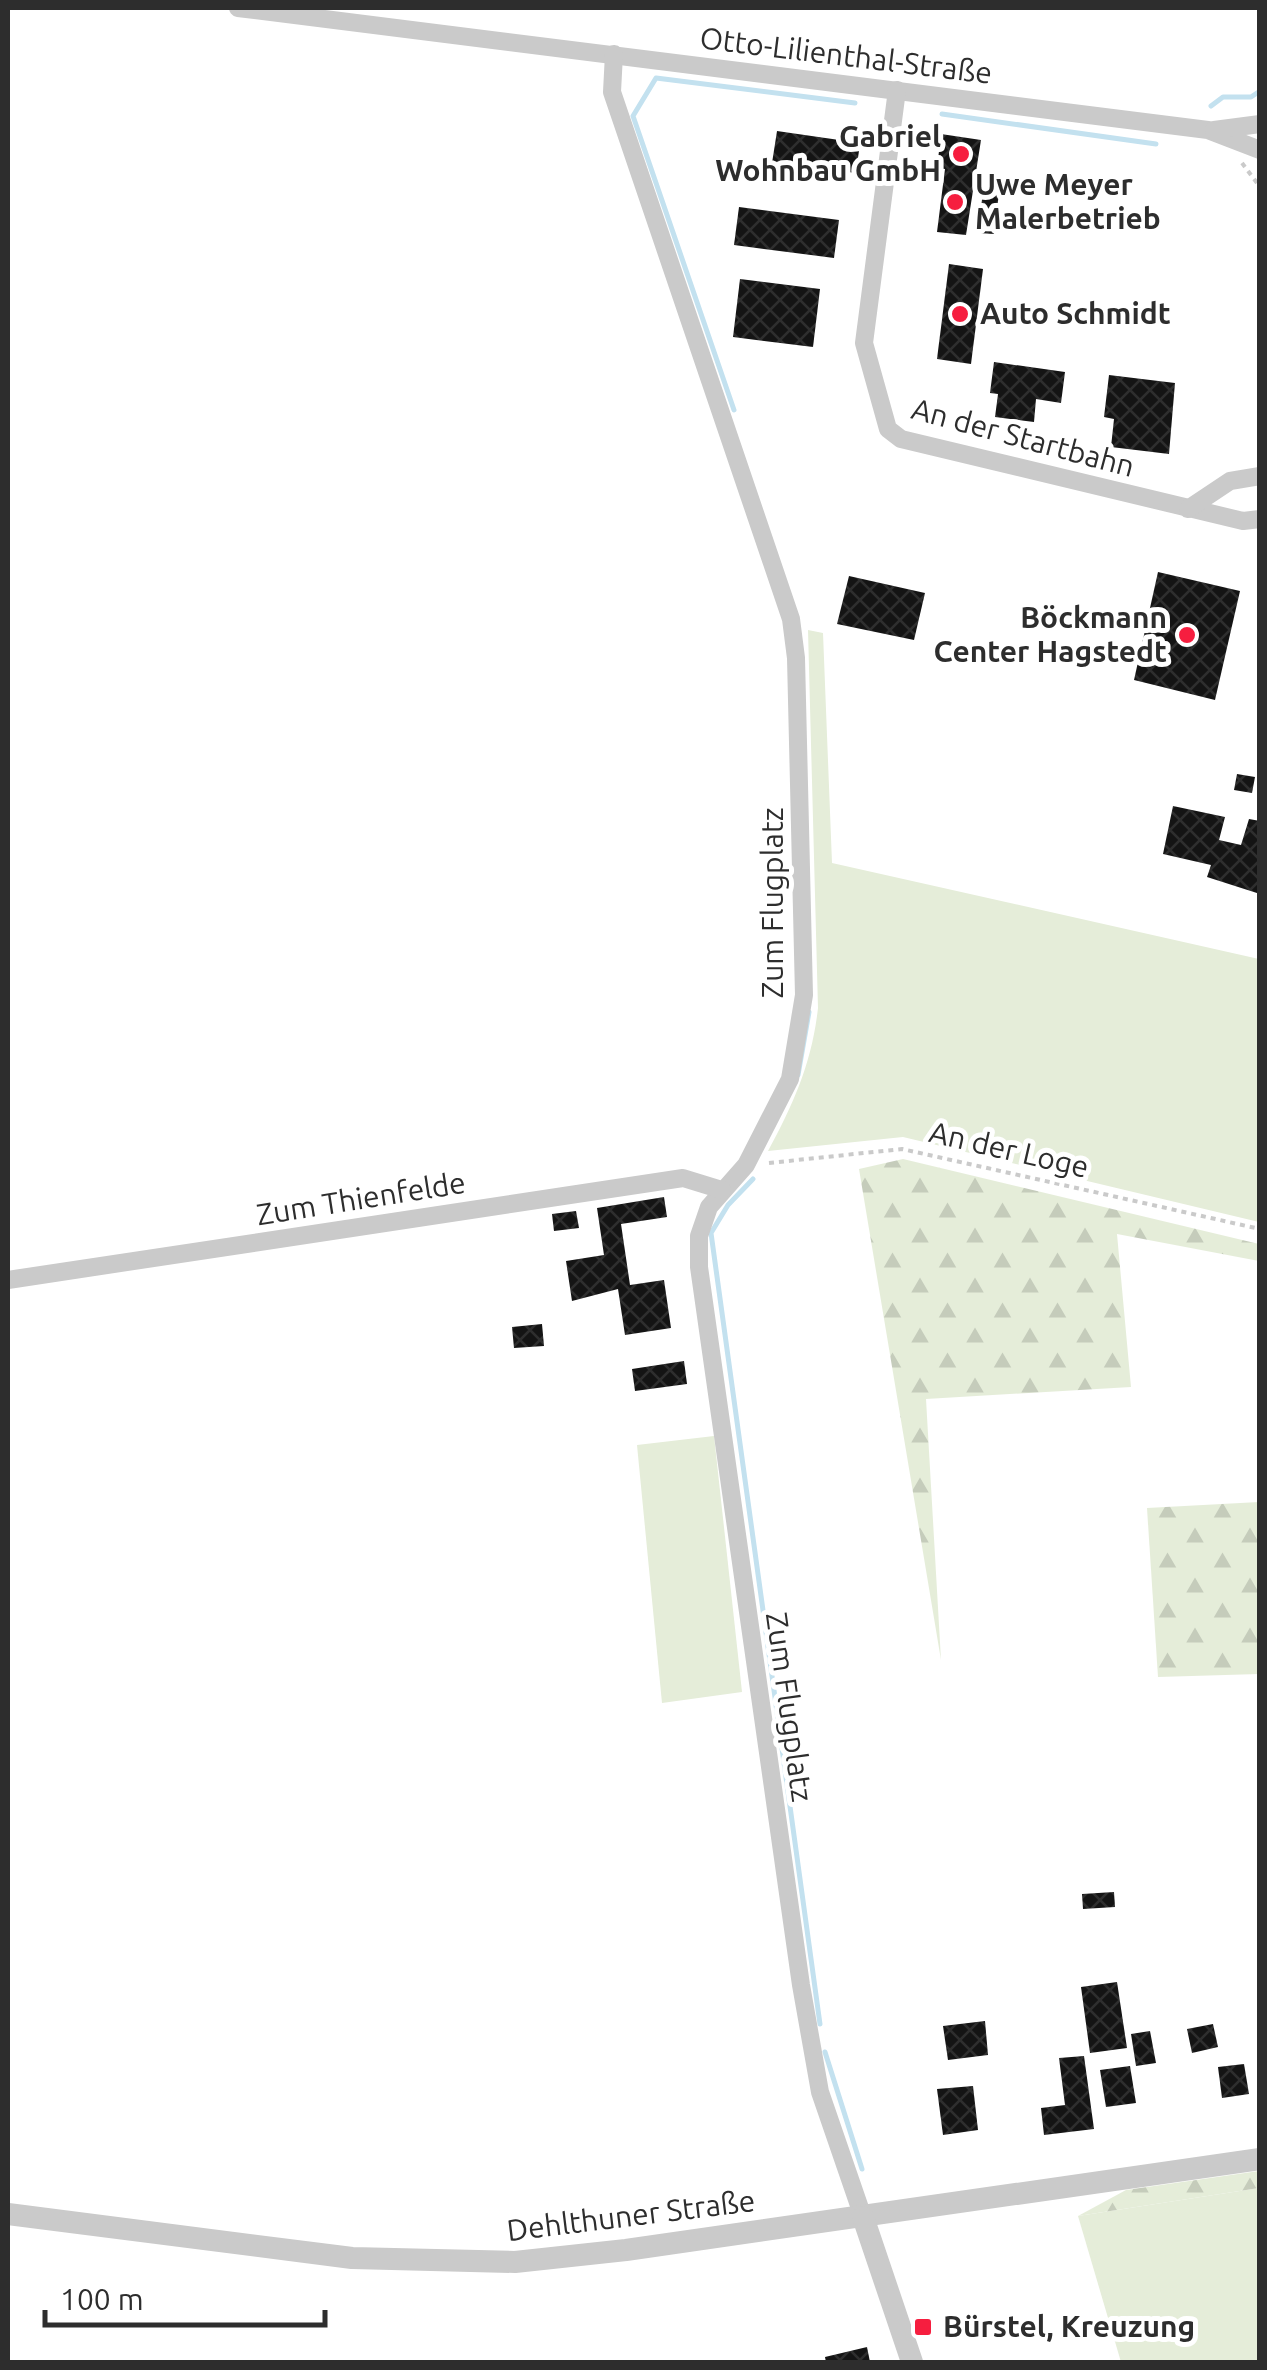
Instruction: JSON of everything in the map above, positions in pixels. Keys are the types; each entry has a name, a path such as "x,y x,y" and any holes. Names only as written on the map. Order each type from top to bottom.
{"street":[{"name":"Otto-Lilienthal-Straße","path":"238,8 1208,130 1260,150"},
{"name":"Zum Flugplatz","path":"614,54 612,92 791,618 795,645 804,995 790,1080 746,1165 709,1207 699,1236 699,1267 801,1985 820,2092 863,2217"},
{"name":"An der Startbahn","path":"897,90 864,343 888,429 901,439 1242,521 1260,519"},
{"name":"Otto-Lilienthal-Straße","path":"1208,130 1260,124"},
{"path":"1188,508 1230,481 1260,476"},
{"name":"Zum Thienfelde","path":"8,1280 683,1178 722,1190"},
{"name":"Dehlthuner Straße","path":"8,2214 335,2256 469,2263 626,2250 1260,2159"},
{"path":"863,2217 912,2362"}],"path":[{"name":"An der Loge","path":"746,1165 902,1149 1260,1230"}],"green space":[{"path":"808,630 823,633 832,863 1259,959 1259,1222 903,1137 768,1151 800,1082 818,1008"},
{"path":"903,1159 1259,1244 1259,1261 1117,1234 1131,1387 926,1399 941,1660 859,1169"},
{"path":"714,1436 742,1692 662,1703 637,1445"},
{"path":"1259,1502 1259,1674 1158,1677 1147,1508"},
{"path":"1259,2171 1259,2188 1078,2216 1126,2190"},
{"path":"1259,2188 1259,2362 1121,2362 1078,2216"}],"building":[{"path":"777,131 860,143 856,173 772,163"},
{"path":"941,134 981,140 966,235 937,232 945,169 937,168"},
{"path":"985,174 1001,176 994,234 978,233"},
{"path":"739,207 839,220 834,258 734,245"},
{"name":"Auto Schmidt","path":"949,264 983,269 971,364 937,359"},
{"path":"740,279 820,289 813,347 733,337"},
{"path":"994,362 1065,372 1061,403 1036,399 1034,422 995,417 998,394 990,393"},
{"path":"1109,375 1175,383 1169,454 1111,447 1114,419 1104,417"},
{"name":"Böckmann Center Hagstedt","path":"1158,572 1240,591 1215,700 1134,680"},
{"path":"849,576 925,593 914,640 837,624"},
{"path":"1237,774 1255,777 1252,793 1234,790"},
{"path":"1173,806 1225,817 1219,840 1241,845 1249,819 1260,821 1260,894 1207,877 1211,865 1163,854"},
{"path":"664,1197 667,1217 621,1224 630,1285 664,1280 671,1328 625,1335 618,1289 572,1301 566,1261 604,1255 597,1208"},
{"path":"576,1211 579,1228 554,1231 552,1214"},
{"path":"542,1324 544,1346 514,1348 512,1327"},
{"path":"684,1361 687,1384 635,1391 632,1369"},
{"path":"1114,1892 1115,1907 1083,1909 1082,1894"},
{"path":"1117,1982 1127,2048 1090,2053 1081,1987"},
{"path":"985,2021 988,2055 948,2060 943,2026"},
{"path":"1213,2024 1218,2047 1192,2053 1187,2029"},
{"path":"1150,2031 1156,2063 1136,2066 1131,2034"},
{"path":"1084,2056 1094,2129 1044,2135 1041,2108 1065,2105 1059,2058"},
{"path":"1244,2064 1249,2094 1222,2098 1218,2067"},
{"path":"1130,2066 1136,2103 1106,2107 1100,2070"},
{"path":"973,2086 978,2130 943,2135 937,2089"},
{"path":"867,2347 870,2362 826,2362 825,2357"}],"waterway":[{"path":"734,410 633,116 656,78 855,103"},
{"path":"1211,106 1223,97 1251,97 1260,91"},
{"path":"942,114 1156,144"},
{"path":"798,1075 809,1012"},
{"path":"753,1179 728,1205 711,1233 820,2024"},
{"path":"825,2052 862,2169"}],"place":[{"name":"Gabriel Wohnbau GmbH","path":"961,154"},
{"name":"Uwe Meyer Malerbetrieb","path":"955,202"},
{"name":"Auto Schmidt","path":"960,314"},
{"name":"Böckmann Center Hagstedt","path":"1187,635"},
{"name":"Bürstel, Kreuzung","path":"923,2327"}]}
